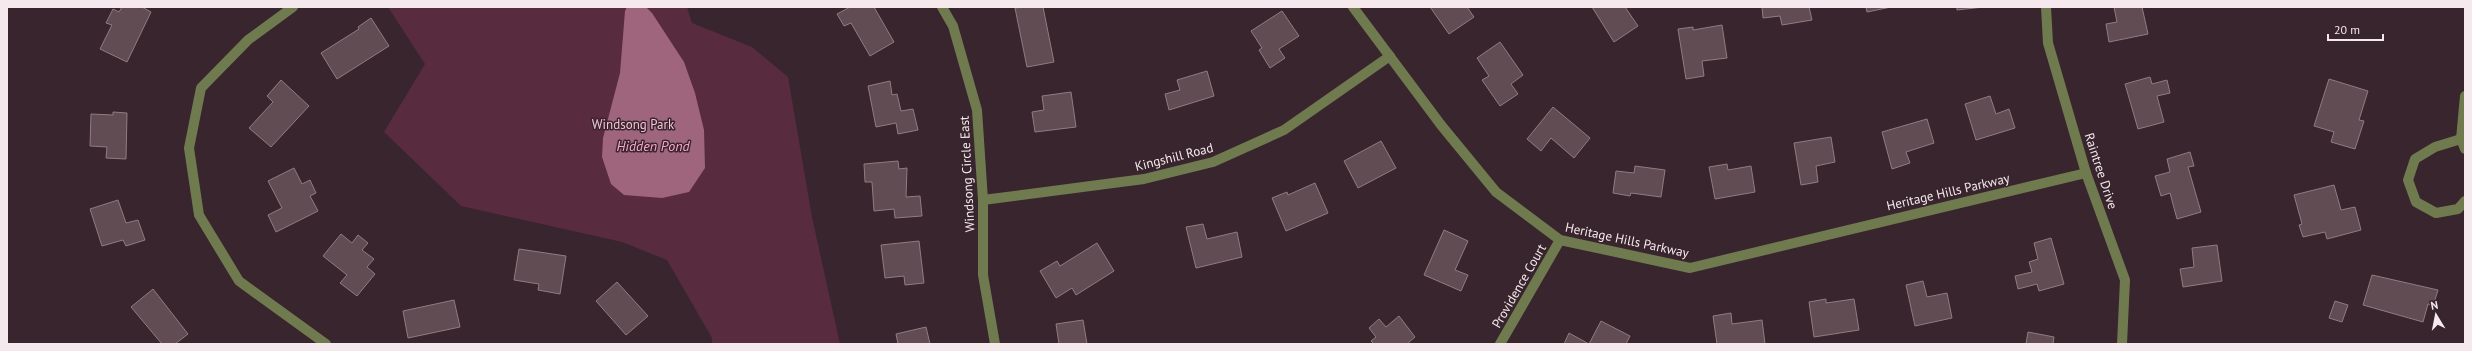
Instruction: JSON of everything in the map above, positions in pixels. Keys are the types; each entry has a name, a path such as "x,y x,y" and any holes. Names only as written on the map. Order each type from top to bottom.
{"street":[{"path":"293,7 248,40 201,88 188,148 199,215 239,281 326,344"},
{"name":"Windsong Circle East","path":"942,7 953,26 977,110 983,200 983,275 995,344"},
{"name":"Heritage Hills Parkway","path":"1353,7 1441,125 1496,192 1560,240 1690,268 2086,172"},
{"name":"Raintree Drive","path":"2046,7 2048,43 2086,172 2125,280 2122,344"},
{"name":"Kingshill Road","path":"983,200 1144,179 1213,162 1284,130 1390,56"},
{"path":"2465,96 2461,138 2465,149"},
{"path":"2461,138 2436,147 2416,159 2408,180 2416,202 2436,213 2458,209 2465,201"},
{"name":"Providence Court","path":"1500,344 1560,240"}],"green space":[{"name":"Windsong Park","path":"388,7 687,7 692,23 752,47 788,77 812,217 840,344 712,344 712,338 667,260 622,242 461,206 384,132 425,64"}],"water":[{"name":"Hidden Pond","path":"627,7 646,7 652,13 684,62 695,93 704,130 705,168 689,192 662,198 624,195 611,184 602,157 603,138 620,73 625,11"}],"building":[{"path":"122,7 142,7 151,12 127,62 100,49 112,25 106,23 113,9 119,12"},
{"path":"850,7 874,7 894,42 870,56 851,23 844,26 837,14"},
{"path":"1043,7 1054,62 1027,67 1015,8"},
{"path":"1430,7 1467,7 1474,17 1449,34"},
{"path":"1592,7 1625,7 1638,26 1614,42"},
{"path":"1762,7 1809,7 1812,20 1782,25 1780,16 1763,18"},
{"path":"1866,7 1891,7 1867,12"},
{"path":"1957,7 1984,7 1957,10"},
{"path":"2114,7 2142,7 2148,34 2109,42 2106,24 2117,22"},
{"path":"1282,11 1299,36 1279,49 1285,58 1270,68 1259,50 1262,48 1251,31"},
{"path":"371,18 389,46 337,79 321,53 359,29 358,27"},
{"path":"1722,25 1727,58 1702,61 1704,76 1686,79 1678,29 1693,27 1693,30"},
{"path":"1500,42 1523,75 1511,84 1518,94 1500,106 1482,80 1489,76 1477,58"},
{"path":"1207,71 1214,96 1169,110 1165,94 1180,90 1177,80"},
{"path":"2150,77 2152,84 2167,80 2170,93 2157,96 2164,122 2138,129 2125,84"},
{"path":"2329,79 2368,91 2359,120 2364,121 2355,149 2331,142 2334,132 2314,126"},
{"path":"281,80 309,106 271,147 249,128 273,102 267,96"},
{"path":"890,81 892,95 897,94 901,111 913,109 918,130 898,134 896,123 876,127 868,86"},
{"path":"1071,92 1076,127 1035,132 1032,112 1044,110 1042,96"},
{"path":"1990,96 1996,114 2009,109 2015,128 1976,140 1965,104"},
{"path":"1553,107 1590,138 1574,158 1551,138 1541,151 1527,139"},
{"path":"113,112 127,113 126,159 106,158 107,147 90,146 91,114 113,115"},
{"path":"1927,119 1934,143 1906,152 1910,163 1892,169 1882,132"},
{"path":"1831,137 1835,162 1816,166 1818,182 1801,185 1794,143"},
{"path":"1381,141 1396,168 1358,188 1344,161"},
{"path":"2190,152 2194,166 2188,167 2201,212 2177,219 2170,193 2161,196 2155,176 2170,172 2167,159"},
{"path":"898,161 899,169 907,168 906,197 920,196 922,216 895,218 894,209 874,211 872,182 865,182 864,164"},
{"path":"1727,164 1728,170 1751,166 1755,192 1715,199 1709,167"},
{"path":"1635,166 1665,170 1661,197 1631,193 1630,196 1613,193 1616,171 1634,173"},
{"path":"294,168 302,184 310,180 316,193 310,196 318,211 276,232 268,215 282,208 268,181"},
{"path":"1315,183 1328,213 1286,231 1272,198 1287,192 1288,195"},
{"path":"2334,185 2341,210 2355,207 2361,230 2327,239 2325,232 2303,237 2299,225 2302,224 2294,195"},
{"path":"118,200 126,223 138,220 145,240 126,246 123,240 102,246 90,209"},
{"path":"1203,224 1207,239 1237,232 1242,257 1196,268 1186,227"},
{"path":"1444,230 1468,241 1455,270 1468,275 1461,291 1424,275"},
{"path":"341,234 352,243 358,235 368,243 362,250 374,259 367,267 375,274 357,296 340,283 347,275 323,256"},
{"path":"2051,238 2064,284 2039,291 2037,284 2018,289 2015,276 2032,272 2029,262 2038,259 2034,243"},
{"path":"919,241 924,283 905,285 904,276 885,278 881,245"},
{"path":"1097,243 1114,271 1076,295 1072,288 1056,298 1040,271 1057,261 1060,266"},
{"path":"2217,245 2222,281 2183,287 2180,269 2194,267 2192,248"},
{"path":"519,249 566,256 560,294 538,290 539,284 514,280"},
{"path":"2372,275 2438,290 2433,306 2428,304 2423,322 2363,305"},
{"path":"1923,281 1927,297 1947,293 1952,318 1915,326 1906,285"},
{"path":"617,282 648,316 626,335 596,301"},
{"path":"153,289 188,334 175,344 162,344 131,307"},
{"path":"1826,299 1826,303 1854,299 1859,330 1814,337 1809,302"},
{"path":"454,300 460,327 408,338 403,311"},
{"path":"2335,301 2348,305 2342,322 2329,318"},
{"path":"1731,313 1732,324 1762,320 1765,344 1717,344 1713,316"},
{"path":"1399,316 1415,337 1407,344 1374,344 1371,341 1376,337 1369,328 1379,319 1386,327"},
{"path":"1083,320 1087,344 1059,344 1056,324"},
{"path":"1601,321 1630,336 1626,344 1589,344"},
{"path":"926,327 930,344 898,344 896,334"},
{"path":"2028,332 2054,337 2053,344 2026,344"},
{"path":"1569,333 1589,344 1564,344"}]}
